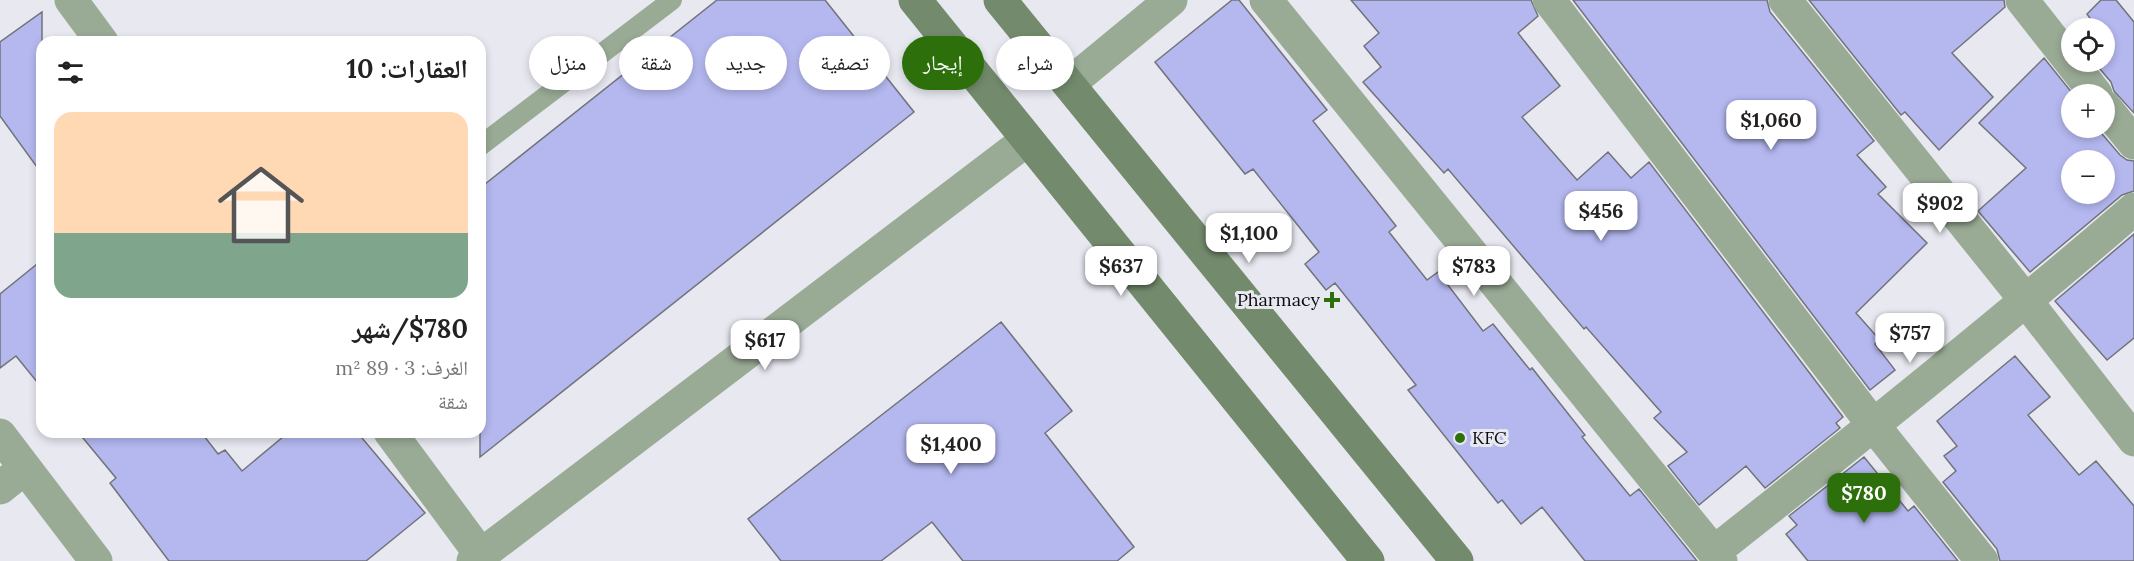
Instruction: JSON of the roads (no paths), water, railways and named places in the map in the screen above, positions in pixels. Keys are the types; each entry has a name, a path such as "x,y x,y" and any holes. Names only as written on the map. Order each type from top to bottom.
{"street":[{"path":"71,0 98,36"},
{"path":"915,0 1368,561"},
{"path":"1000,0 1030,36"},
{"path":"1074,80 1171,0"},
{"path":"1266,0 1718,557 2027,302 2134,209"},
{"path":"1549,0 1874,426 1982,561"},
{"path":"1785,0 2027,302 2134,440"},
{"path":"2022,0 2088,84"},
{"path":"1074,90 1457,561"},
{"path":"2115,120 2134,144"},
{"path":"394,438 477,558 1026,140"},
{"path":"0,435 96,561"},
{"path":"0,488 25,468"}],"lane":[{"path":"486,141 672,0"}],"place":[{"name":"Pharmacy","path":"1332,300"},
{"name":"KFC","path":"1460,438"}]}
